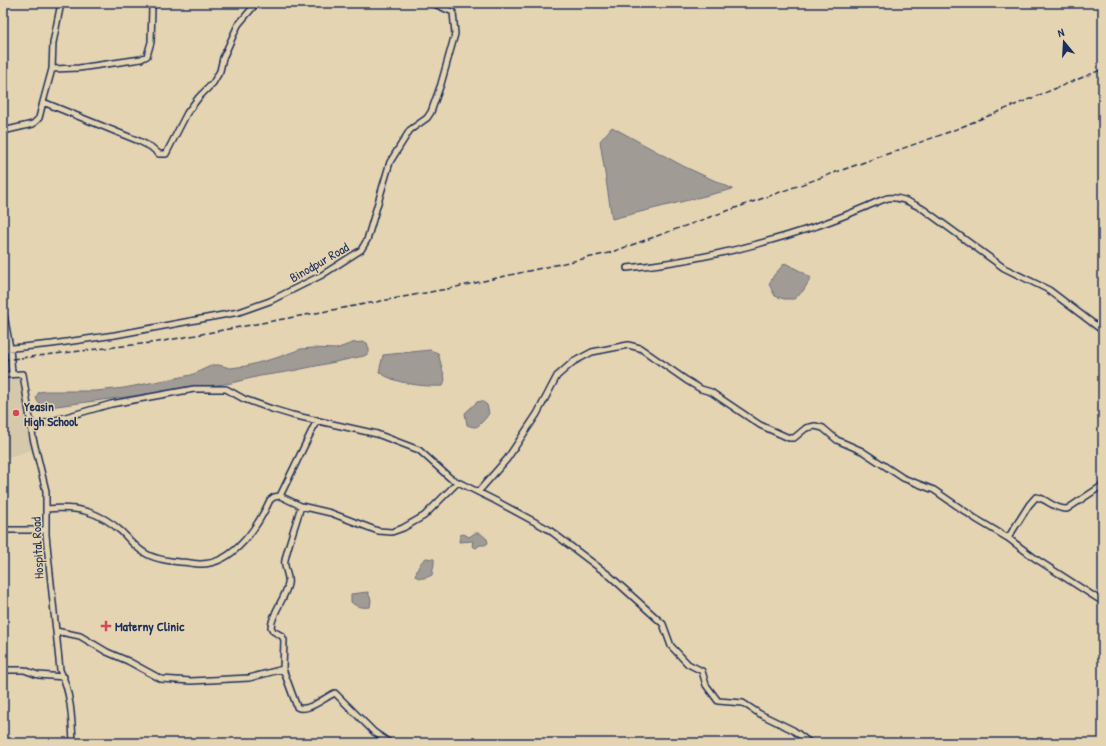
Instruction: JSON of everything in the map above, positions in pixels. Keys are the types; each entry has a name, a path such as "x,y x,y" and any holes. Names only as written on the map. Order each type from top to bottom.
{"street":[{"path":"3,131 33,124 39,118 52,69 52,43 61,3"},
{"path":"52,69 79,68 141,59 147,56 151,42 152,7 154,3"},
{"path":"43,102 64,112 139,141 151,147 159,154 166,154 187,114 220,71 223,58 238,25 254,6 254,3"},
{"name":"Binodpur Road","path":"10,348 115,335 239,312 270,301 322,275 361,250 367,240 390,162 410,130 427,118 431,112 450,55 455,34 453,12 432,3"},
{"path":"627,268 665,264 774,239 814,226 888,198 896,198 914,204 923,209 1004,268 1049,290 1103,331"},
{"path":"3,309 10,348 12,374 3,374"},
{"path":"478,492 507,459 537,414 557,376 573,362 592,352 628,345 640,348 686,380 701,389 711,392 760,425 789,438 794,438 806,428 815,426 823,428 837,440 862,451 903,478 934,490 1103,602"},
{"path":"3,349 10,348"},
{"name":"Hospital Road","path":"12,374 24,374 31,427 46,491 46,530 60,670 64,677 69,698 73,743"},
{"path":"31,427 111,404 194,389 226,389 244,399 292,415 377,434 419,450 450,478 548,529 610,576 663,624 671,646 688,664 702,671 706,685 718,701 743,702 760,714 793,730 810,743"},
{"path":"280,496 317,420"},
{"path":"46,509 65,507 99,516 112,523 144,553 172,561 202,564 217,560 231,553 249,536 270,500 274,497 280,496 301,506 331,513 378,531 392,532 403,528 424,516 458,482"},
{"path":"1008,538 1029,505 1036,497 1041,498 1060,509 1067,510 1103,485"},
{"path":"301,506 285,561 286,570 289,576 287,590 273,618 271,627 273,632 282,636 284,640 283,669 297,707 306,708 335,693 374,732 390,743"},
{"path":"3,530 46,530"},
{"path":"56,631 80,636 107,652 128,660 161,679 191,681 249,678 283,669"},
{"path":"3,670 24,670 38,675 64,677"}],"shaded area":[{"path":"612,127 683,166 733,189 612,219 600,141"},
{"path":"785,263 811,278 803,291 794,299 784,299 775,296 769,284 774,275"},
{"path":"352,343 367,343 369,349 369,353 364,356 231,383 49,407 40,404 36,397 39,392 46,391 96,391 124,388 191,375 213,365 230,368 246,366 276,358 301,349 336,349"},
{"path":"430,350 438,353 445,379 443,386 410,384 393,379 379,372 383,355"},
{"name":"Yeasin High School","path":"23,375 34,449 3,459 3,376"},
{"path":"482,401 487,405 489,413 477,426 474,427 467,425 465,413 477,402"},
{"path":"475,533 480,533 487,539 488,543 485,545 480,545 476,548 472,546 473,541 459,542 460,535 464,534 469,537"},
{"path":"426,558 434,559 432,575 419,578 415,576 418,568"},
{"path":"368,592 371,600 370,607 360,607 351,602 351,594"}],"railway":[{"path":"3,360 158,342 452,288 609,253 949,132 1103,69"}],"place":[{"name":"Yeasin High School","path":"16,413"},
{"name":"Materny Clinic","path":"106,626"}]}
